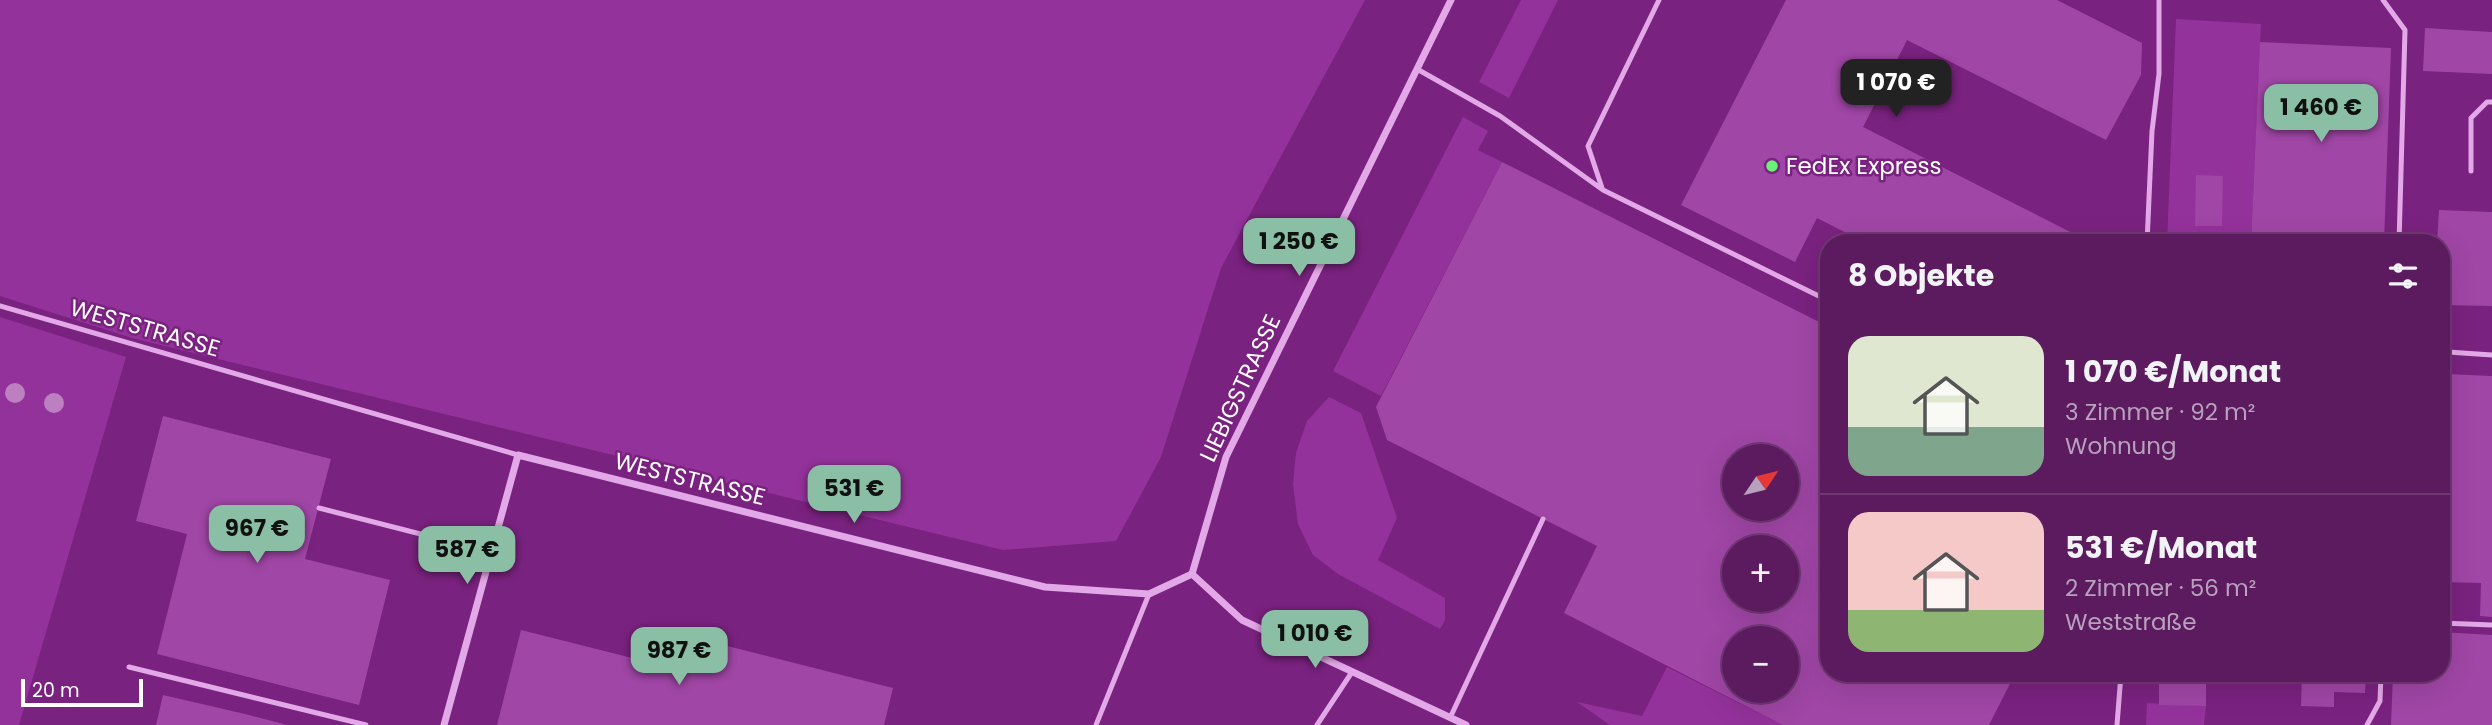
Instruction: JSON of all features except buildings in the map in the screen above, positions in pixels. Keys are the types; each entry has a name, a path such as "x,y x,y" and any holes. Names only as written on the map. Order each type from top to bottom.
{"street":[{"name":"LIEBIGSTRASSE","path":"1192,574 1226,457 1451,0"},
{"name":"WESTSTRASSE","path":"518,455 1045,587 1149,594 1192,574"},
{"path":"444,725 518,455"},
{"path":"1192,574 1242,620 1465,725"}],"lane":[{"path":"1603,190 1588,146 1659,0"},
{"path":"2147,234 2152,131 2159,74 2159,0"},
{"path":"2383,0 2405,30 2399,234"},
{"path":"1417,69 1500,116 1603,190 1820,297"},
{"path":"2471,171 2471,118 2487,102 2492,102"},
{"name":"WESTSTRASSE","path":"0,306 518,455"},
{"path":"2450,352 2492,355"},
{"path":"318,508 491,552"},
{"path":"1450,718 1543,519"},
{"path":"1096,725 1149,594"},
{"path":"2450,623 2492,625"},
{"path":"129,667 366,725"},
{"path":"1317,725 1352,672"},
{"path":"2117,725 2120,682"},
{"path":"2367,725 2380,701 2381,682"}],"shaded area":[{"path":"0,0 1365,0 1221,268 1161,457 1116,541 1003,550 132,338 0,296"},
{"path":"1521,0 1558,0 1509,98 1479,82"},
{"path":"2176,19 2261,24 2251,234 2167,234"},
{"path":"1463,117 1488,131 1478,150 1502,162 1381,396 1333,371"},
{"path":"0,317 126,357 19,725 0,725"},
{"path":"1329,397 1361,413 1397,518 1378,560 1445,598 1445,620 1440,629 1338,574 1313,555 1298,524 1293,484 1296,453 1307,421"},
{"path":"1667,667 1722,694 1722,703 1739,703 1783,725 1610,725 1577,702 1642,716"},
{"path":"2147,703 2206,706 2204,725 2146,725"}],"place":[{"name":"FedEx Express","path":"1772,166"}]}
